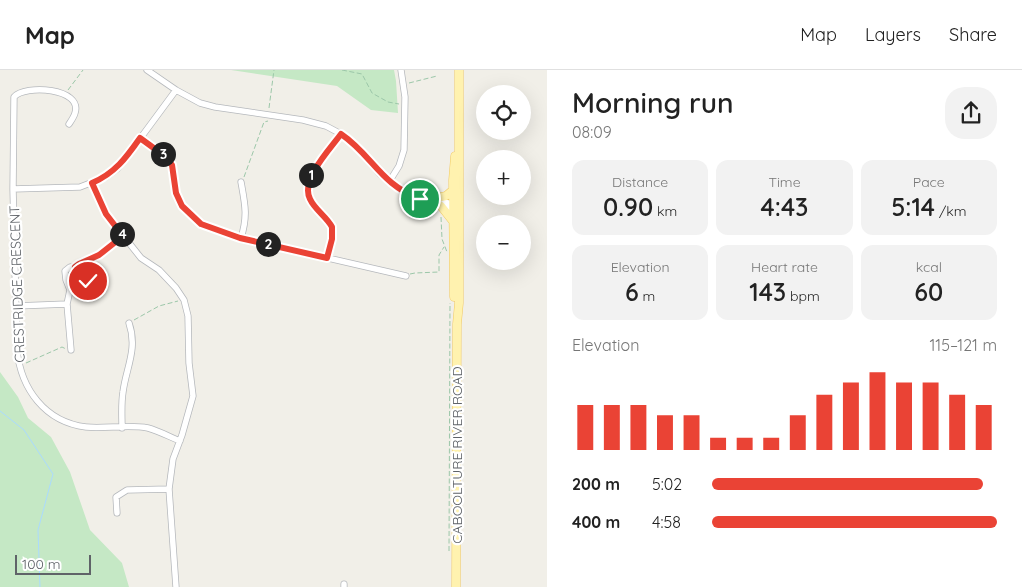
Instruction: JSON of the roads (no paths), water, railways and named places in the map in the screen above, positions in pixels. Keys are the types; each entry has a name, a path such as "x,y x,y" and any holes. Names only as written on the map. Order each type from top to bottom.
{"main road":[{"name":"CABOOLTURE RIVER ROAD","path":"456,587 456,206 459,70"},
{"name":"CABOOLTURE RIVER ROAD","path":"457,324 452,265 453,221 456,206 453,190 458,129"},
{"path":"432,199 446,196 453,190"},
{"path":"441,208 453,221"}],"street":[{"path":"147,70 192,100 207,105 311,121 326,126 341,134 359,149 389,182 406,193 430,205 441,208 456,206"},
{"path":"389,182 399,166 404,150 404,97 401,70"},
{"path":"14,188 70,188 92,183 106,177 117,169 176,90"},
{"name":"CRESTRIDGE CRESCENT","path":"69,124 76,108 74,102 65,94 54,91 26,91 14,97 16,306 19,366 25,384 40,405 52,415 70,424 87,427 147,428 180,441"},
{"path":"327,258 332,239 332,227 311,201 307,188 311,175 341,134"},
{"path":"140,138 166,157 172,165 176,193 182,206 201,224 240,238 406,276"},
{"path":"240,238 245,224 246,209 241,182"},
{"path":"92,183 106,214 141,258 159,270 176,288 184,300 188,316 189,363 193,396 174,459 169,489 176,587"},
{"path":"420,199 432,199 456,206"},
{"path":"70,290 88,284 88,281 75,267 70,267 65,271 70,290 67,304 72,350"},
{"path":"16,306 67,304"},
{"path":"122,428 123,392 132,359 132,332 129,323"},
{"path":"117,513 116,497 127,490 169,489"}],"waterway":[{"path":"0,411 24,430 53,474 38,530 40,587"}]}
